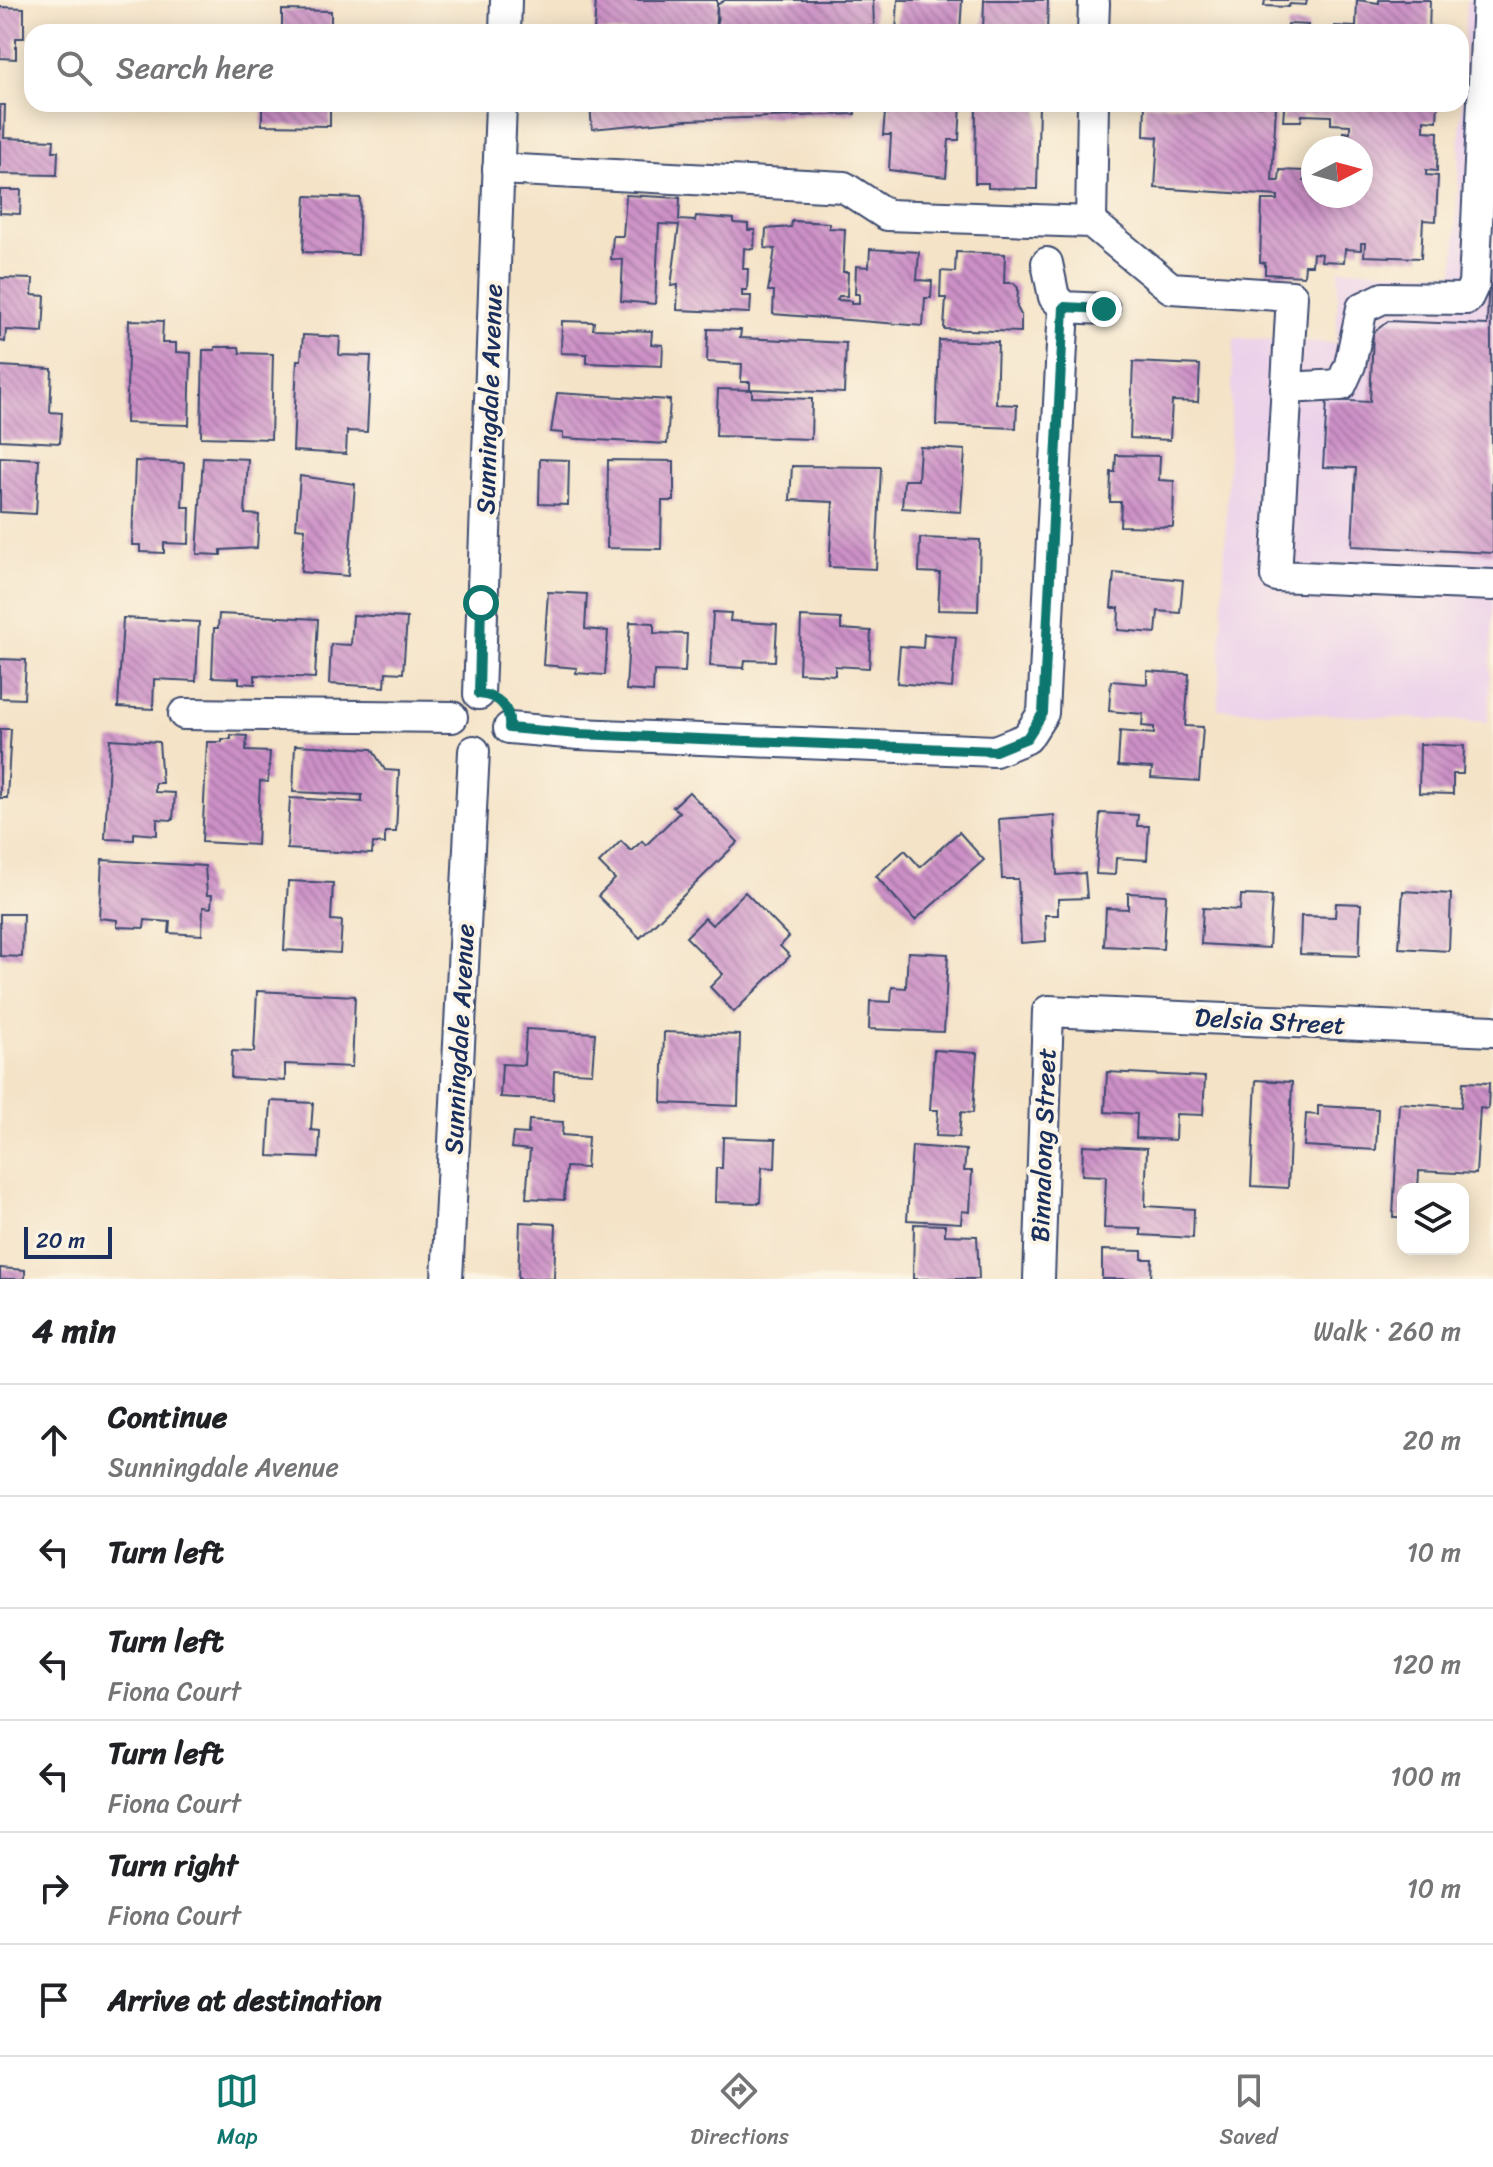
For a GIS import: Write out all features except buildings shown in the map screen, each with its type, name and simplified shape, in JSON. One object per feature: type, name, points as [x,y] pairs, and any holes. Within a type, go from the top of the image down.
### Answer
[{"type":"street","points":[[505,24],[506,0]]},
{"type":"street","points":[[1286,388],[1341,385],[1350,365],[1362,308],[1383,298],[1467,299],[1474,284],[1488,0]]},
{"type":"street","name":"Sunningdale Avenue","points":[[479,694],[501,112]]},
{"type":"street","points":[[1091,222],[1093,112]]},
{"type":"street","points":[[498,169],[844,187],[887,215],[1091,222],[1171,288],[1292,296],[1276,576],[1493,585]]},
{"type":"street","points":[[1047,263],[1054,297],[1064,307],[1104,309]]},
{"type":"street","points":[[509,728],[579,734],[995,751],[1027,738],[1043,713],[1064,307]]},
{"type":"street","points":[[479,694],[501,701],[508,712],[509,728],[499,746],[486,752],[474,751],[457,738],[452,717],[461,701],[479,694]]},
{"type":"street","points":[[184,714],[452,717]]},
{"type":"street","name":"Sunningdale Avenue","points":[[447,1279],[474,751]]},
{"type":"street","name":"Delsia Street","points":[[1048,1011],[1493,1031]]},
{"type":"street","name":"Binnalong Street","points":[[1039,1279],[1048,1011]]},
{"type":"shaded area","points":[[1466,0],[1493,0],[1493,605],[1488,722],[1218,709],[1234,338],[1336,343],[1339,269],[1454,273],[1461,112],[1469,112],[1469,24],[1465,24]]},
{"type":"route","points":[[481,603],[479,694],[491,695],[501,701],[508,712],[509,728],[579,734],[995,751],[1027,738],[1043,713],[1064,307],[1104,309]]}]
